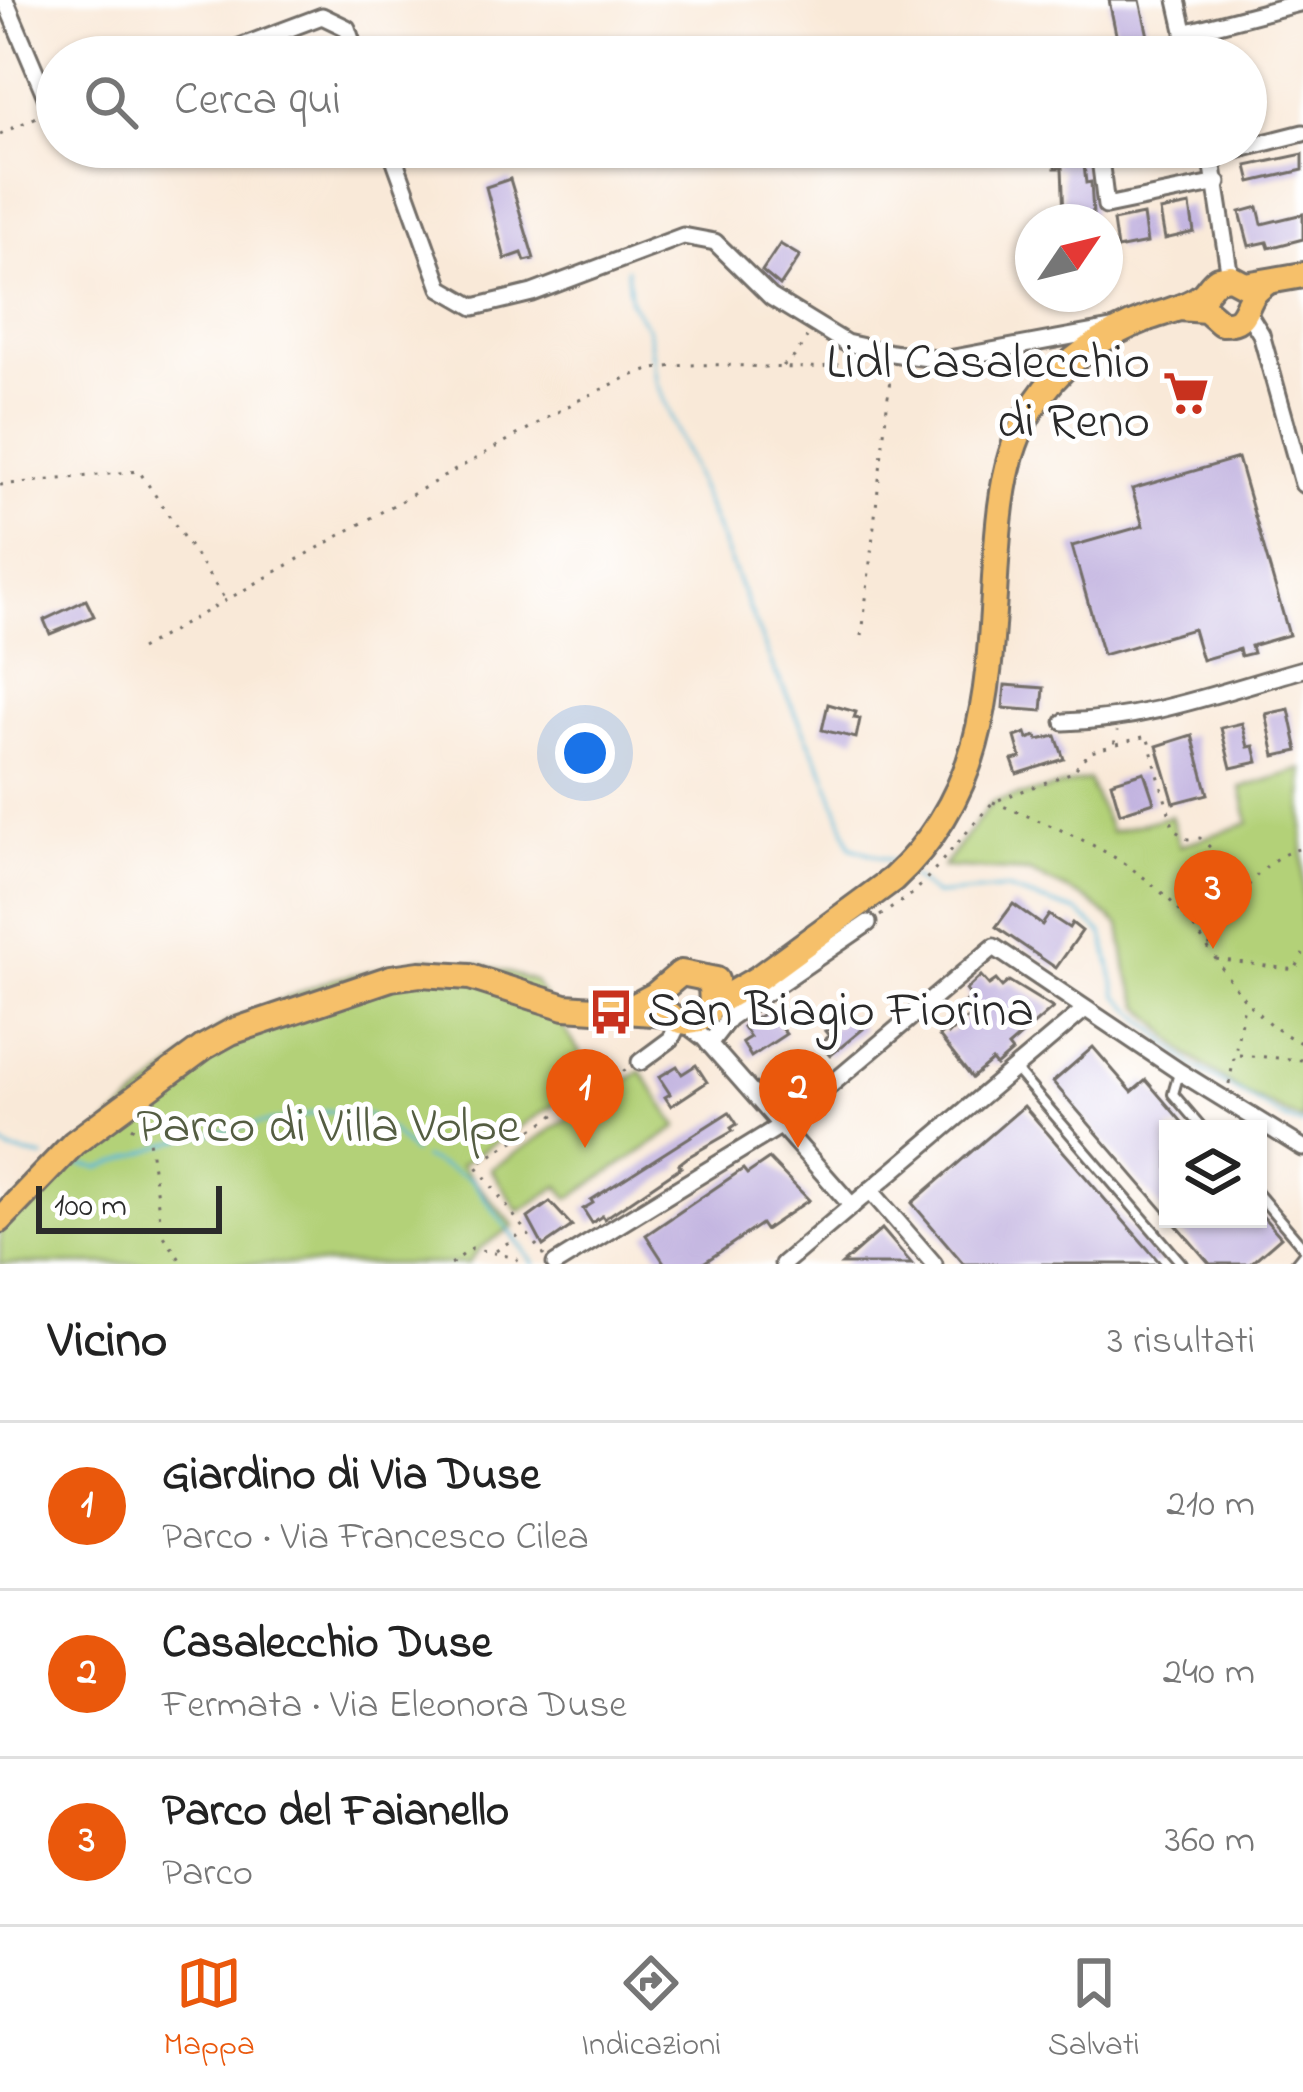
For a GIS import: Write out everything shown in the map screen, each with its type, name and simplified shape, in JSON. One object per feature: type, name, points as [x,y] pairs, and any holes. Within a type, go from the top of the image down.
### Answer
[{"type":"main road","points":[[1205,303],[1213,282],[1248,291],[1303,275]]},
{"type":"main road","points":[[1205,303],[1215,320],[1228,324],[1248,291]]},
{"type":"main road","points":[[0,1220],[74,1143],[230,1032],[391,978],[420,974],[470,977],[565,1006],[630,1008],[685,1022],[702,1019],[781,960],[913,876],[947,815],[976,747],[1001,495],[1015,442],[1035,404],[1060,372],[1125,327],[1205,303]]},
{"type":"main road","points":[[685,1022],[682,973],[705,979],[737,977],[781,960]]},
{"type":"main road","points":[[705,979],[713,996],[711,1008]]},
{"type":"street","points":[[5,0],[36,70]]},
{"type":"street","points":[[1177,0],[1185,36]]},
{"type":"street","points":[[1184,33],[1303,2]]},
{"type":"street","points":[[269,36],[322,16],[347,28],[350,36]]},
{"type":"street","points":[[1267,140],[1303,133]]},
{"type":"street","points":[[398,168],[441,289],[474,307],[532,293],[683,236],[715,242],[771,297],[846,343],[892,353],[943,361],[1125,327]]},
{"type":"street","points":[[1101,168],[1106,206],[1218,183]]},
{"type":"street","points":[[1214,168],[1248,291],[1298,440],[1303,484]]},
{"type":"street","points":[[1064,722],[1117,720],[1303,669]]},
{"type":"street","points":[[640,1061],[671,1039],[685,1022],[729,1018],[868,923]]},
{"type":"street","points":[[555,1264],[778,1125],[994,947],[1303,1148]]},
{"type":"street","points":[[783,1264],[1084,1009]]},
{"type":"street","points":[[685,1022],[851,1206]]},
{"type":"street","points":[[871,1190],[934,1264]]},
{"type":"lane","points":[[1015,1068],[1182,1264]]},
{"type":"lane","points":[[1180,1072],[1173,1094],[1195,1120]]},
{"type":"lane","points":[[1267,1205],[1303,1250],[1294,1264]]},
{"type":"path","points":[[0,134],[36,118]]},
{"type":"path","points":[[778,368],[803,347],[810,332],[806,318]]},
{"type":"path","points":[[140,649],[577,401],[648,370],[822,370],[892,353],[862,635]]},
{"type":"path","points":[[0,485],[139,471],[226,601]]},
{"type":"path","points":[[1114,745],[1117,720]]},
{"type":"path","points":[[868,923],[994,802],[1073,772],[1088,753],[1147,736],[1174,830],[1188,839],[1200,838],[1250,884]]},
{"type":"path","points":[[994,802],[1116,856],[1180,911],[1245,1004],[1280,1033],[1303,1044]]},
{"type":"path","points":[[1208,948],[1250,884],[1275,858],[1303,848]]},
{"type":"path","points":[[1216,959],[1295,970],[1303,954]]},
{"type":"path","points":[[1226,1091],[1234,1076],[1245,1004]]},
{"type":"path","points":[[1237,1054],[1303,1060]]},
{"type":"path","points":[[555,1264],[539,1252],[476,1165],[640,1061]]},
{"type":"path","points":[[130,1127],[149,1142],[161,1233],[182,1264]]},
{"type":"path","points":[[495,1252],[525,1231]]},
{"type":"path","points":[[452,1264],[472,1248],[516,1258],[521,1264]]},
{"type":"green space","points":[[1303,769],[1303,1121],[1242,1092],[1188,1055],[1141,1006],[1127,971],[1120,926],[1088,900],[1029,872],[943,867],[992,802],[1088,780],[1111,832],[1171,816],[1180,846],[1249,823],[1241,788]]},
{"type":"green space","name":"Parco di Villa Volpe","points":[[426,958],[479,964],[534,981],[596,1078],[460,1165],[514,1226],[479,1249],[468,1264],[0,1264],[0,1215],[227,1022],[331,980]]},
{"type":"green space","points":[[641,1071],[678,1127],[569,1199],[559,1186],[519,1212],[491,1169]]},
{"type":"building","points":[[1109,0],[1140,0],[1148,36],[1116,36]]},
{"type":"building","points":[[1303,154],[1303,170],[1251,182],[1248,168],[1267,168],[1267,162]]},
{"type":"building","points":[[1062,168],[1084,168],[1086,183],[1091,182],[1092,204],[1064,204]]},
{"type":"building","points":[[510,179],[534,259],[525,261],[522,253],[505,259],[486,187]]},
{"type":"building","points":[[1190,205],[1194,232],[1165,239],[1160,211]]},
{"type":"building","points":[[1258,207],[1262,224],[1303,214],[1303,239],[1269,248],[1267,242],[1249,246],[1240,212]]},
{"type":"building","points":[[1143,215],[1147,243],[1123,248],[1123,219]]},
{"type":"building","points":[[780,244],[800,256],[780,286],[762,271]]},
{"type":"building","points":[[1238,458],[1289,635],[1251,646],[1253,653],[1241,656],[1239,649],[1202,660],[1193,629],[1103,655],[1072,546],[1143,526],[1132,489]]},
{"type":"building","points":[[86,600],[94,616],[50,634],[44,620]]},
{"type":"building","points":[[1005,685],[1044,688],[1042,711],[1003,708]]},
{"type":"building","points":[[828,704],[856,712],[854,718],[860,719],[856,738],[822,730]]},
{"type":"building","points":[[1289,709],[1298,751],[1275,756],[1266,714]]},
{"type":"building","points":[[1242,723],[1258,762],[1231,768],[1221,728]]},
{"type":"building","points":[[1026,733],[1028,739],[1036,736],[1038,740],[1056,736],[1064,759],[1017,774],[1012,760],[1021,758],[1015,737]]},
{"type":"building","points":[[1192,735],[1208,794],[1174,803],[1157,746]]},
{"type":"building","points":[[1144,772],[1154,802],[1120,813],[1111,782]]},
{"type":"building","points":[[1013,904],[1042,925],[1049,915],[1082,931],[1056,968],[996,927]]},
{"type":"building","points":[[981,976],[989,985],[996,980],[1002,987],[1009,981],[1053,1008],[1008,1047],[1012,1052],[996,1066],[992,1061],[972,1078],[939,1036],[946,1030],[949,1034],[972,1014],[963,1004],[971,997],[966,990]]},
{"type":"building","points":[[767,1011],[786,1034],[751,1057],[742,1042],[750,1037],[743,1027]]},
{"type":"building","points":[[852,1016],[863,1029],[830,1056],[820,1044],[829,1036],[825,1031]]},
{"type":"building","points":[[1093,1047],[1132,1092],[1146,1080],[1180,1120],[1159,1120],[1159,1206],[1053,1082]]},
{"type":"building","points":[[696,1065],[707,1082],[671,1106],[665,1097],[670,1094],[659,1077],[677,1066],[682,1074]]},
{"type":"building","points":[[1024,1106],[1161,1264],[964,1264],[912,1203]]},
{"type":"building","points":[[729,1112],[737,1124],[733,1131],[592,1223],[583,1209],[591,1200]]},
{"type":"building","points":[[769,1159],[809,1200],[765,1230],[761,1224],[702,1264],[665,1264],[646,1235],[743,1169],[747,1174]]},
{"type":"building","points":[[550,1202],[572,1226],[543,1246],[528,1218]]},
{"type":"building","points":[[1267,1221],[1281,1237],[1250,1264],[1210,1264],[1179,1228],[1267,1228]]},
{"type":"building","points":[[882,1229],[912,1264],[842,1264]]},
{"type":"waterway","points":[[627,269],[630,301],[648,328],[656,380],[773,667],[825,774],[851,847],[895,862]]},
{"type":"waterway","points":[[911,876],[935,895],[1005,889],[1078,912],[1103,934],[1117,995],[1193,1066],[1303,1125]]},
{"type":"waterway","points":[[70,1163],[100,1168],[186,1138],[328,1111],[368,1115],[413,1153]]},
{"type":"waterway","points":[[0,1143],[11,1151],[43,1157]]},
{"type":"waterway","points":[[423,1158],[471,1179],[534,1264]]},
{"type":"place","name":"Lidl Casalecchio di Reno","points":[[1186,393]]},
{"type":"place","name":"Parco del Faianello","points":[[1213,949]]},
{"type":"place","name":"San Biagio Fiorina","points":[[611,1012]]},
{"type":"place","name":"Giardino di Via Duse","points":[[585,1148]]},
{"type":"place","name":"Casalecchio Duse","points":[[798,1148]]}]
